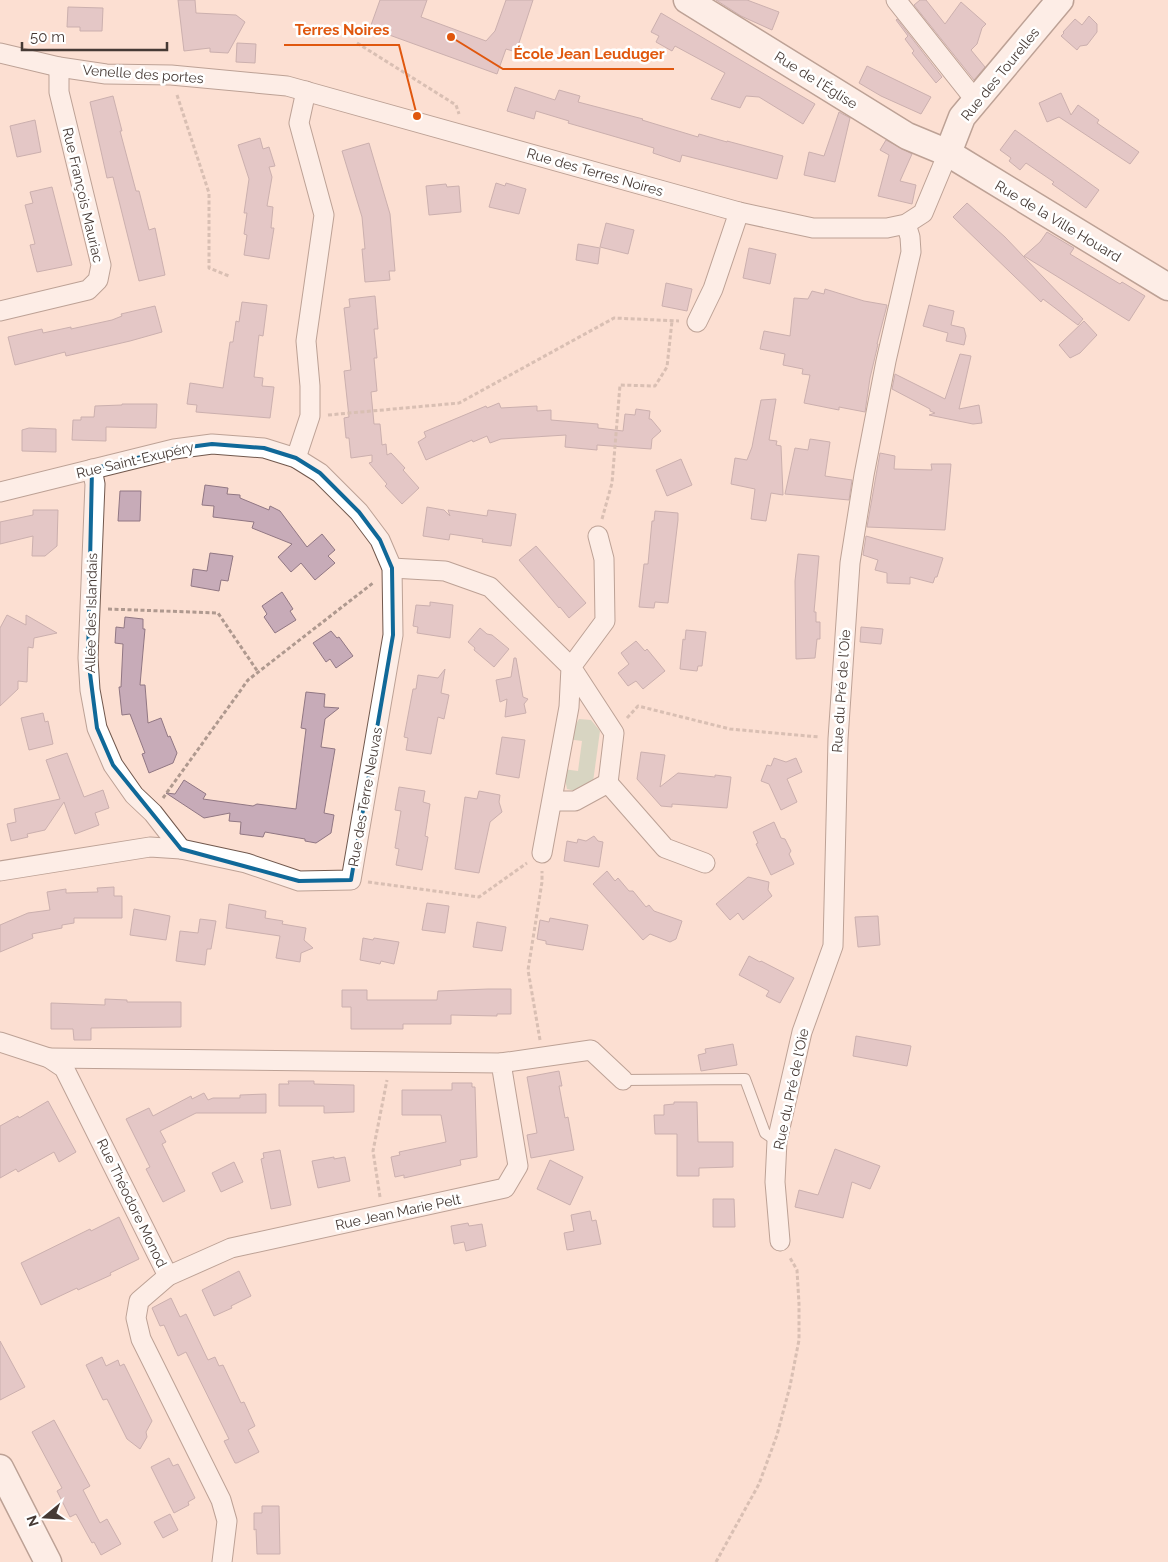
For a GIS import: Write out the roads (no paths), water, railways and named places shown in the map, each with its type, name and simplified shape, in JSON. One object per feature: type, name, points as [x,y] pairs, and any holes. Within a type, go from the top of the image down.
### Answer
[{"type":"street","name":"Rue de l'Église","points":[[687,0],[907,136],[948,153]]},
{"type":"street","points":[[896,0],[976,101]]},
{"type":"street","name":"Rue des Tourelles","points":[[948,153],[962,117],[1060,0]]},
{"type":"street","name":"Venelle des portes","points":[[0,54],[59,67],[106,74],[171,75],[287,86]]},
{"type":"street","name":"Rue François Mauriac","points":[[0,310],[88,290],[98,280],[101,265],[59,92],[59,67]]},
{"type":"street","name":"Rue des Terres Noires","points":[[287,86],[738,212],[813,228],[887,228],[906,224]]},
{"type":"street","points":[[296,458],[310,416],[310,386],[306,341],[324,215],[299,123],[306,91]]},
{"type":"street","points":[[906,224],[923,214],[948,153]]},
{"type":"street","name":"Rue de la Ville Houard","points":[[948,153],[1168,287]]},
{"type":"street","points":[[697,322],[713,289],[738,212]]},
{"type":"street","name":"Rue du Pré de l'Oie","points":[[780,1241],[775,1182],[777,1141],[802,1032],[833,946],[838,739],[850,563],[875,418],[911,252],[910,237],[906,224]]},
{"type":"street","name":"Rue Saint-Exupéry","points":[[0,492],[174,449],[212,444],[264,448],[296,458],[320,473],[359,512],[380,540],[392,568]]},
{"type":"street","name":"Allée des Islandais","points":[[92,469],[95,484],[89,608],[89,674],[97,728],[113,765],[134,795],[153,813],[181,849]]},
{"type":"street","points":[[542,853],[569,707],[571,667],[605,621],[604,559],[598,536]]},
{"type":"street","points":[[392,568],[444,571],[490,587],[571,667],[614,733],[608,783],[665,848],[705,863]]},
{"type":"street","name":"Rue des Terre Neuvas","points":[[0,871],[150,847],[181,849],[246,863],[300,880],[351,880],[393,635],[392,568]]},
{"type":"street","points":[[553,801],[574,801],[608,783]]},
{"type":"street","name":"Rue Théodore Monod","points":[[0,1042],[49,1058],[64,1068],[168,1276],[139,1301],[136,1318],[141,1339],[221,1500],[227,1520],[222,1562]]},
{"type":"street","points":[[49,1058],[500,1062],[591,1050],[623,1080]]},
{"type":"street","name":"Rue Jean Marie Pelt","points":[[168,1276],[231,1248],[505,1188],[518,1166],[500,1062]]},
{"type":"street","points":[[0,1468],[48,1562]]},
{"type":"lane","points":[[623,1080],[745,1080],[765,1133],[777,1141]]},
{"type":"place","name":"École Jean Leuduger","points":[[451,37]]},
{"type":"place","name":"Terres Noires","points":[[417,116]]}]
